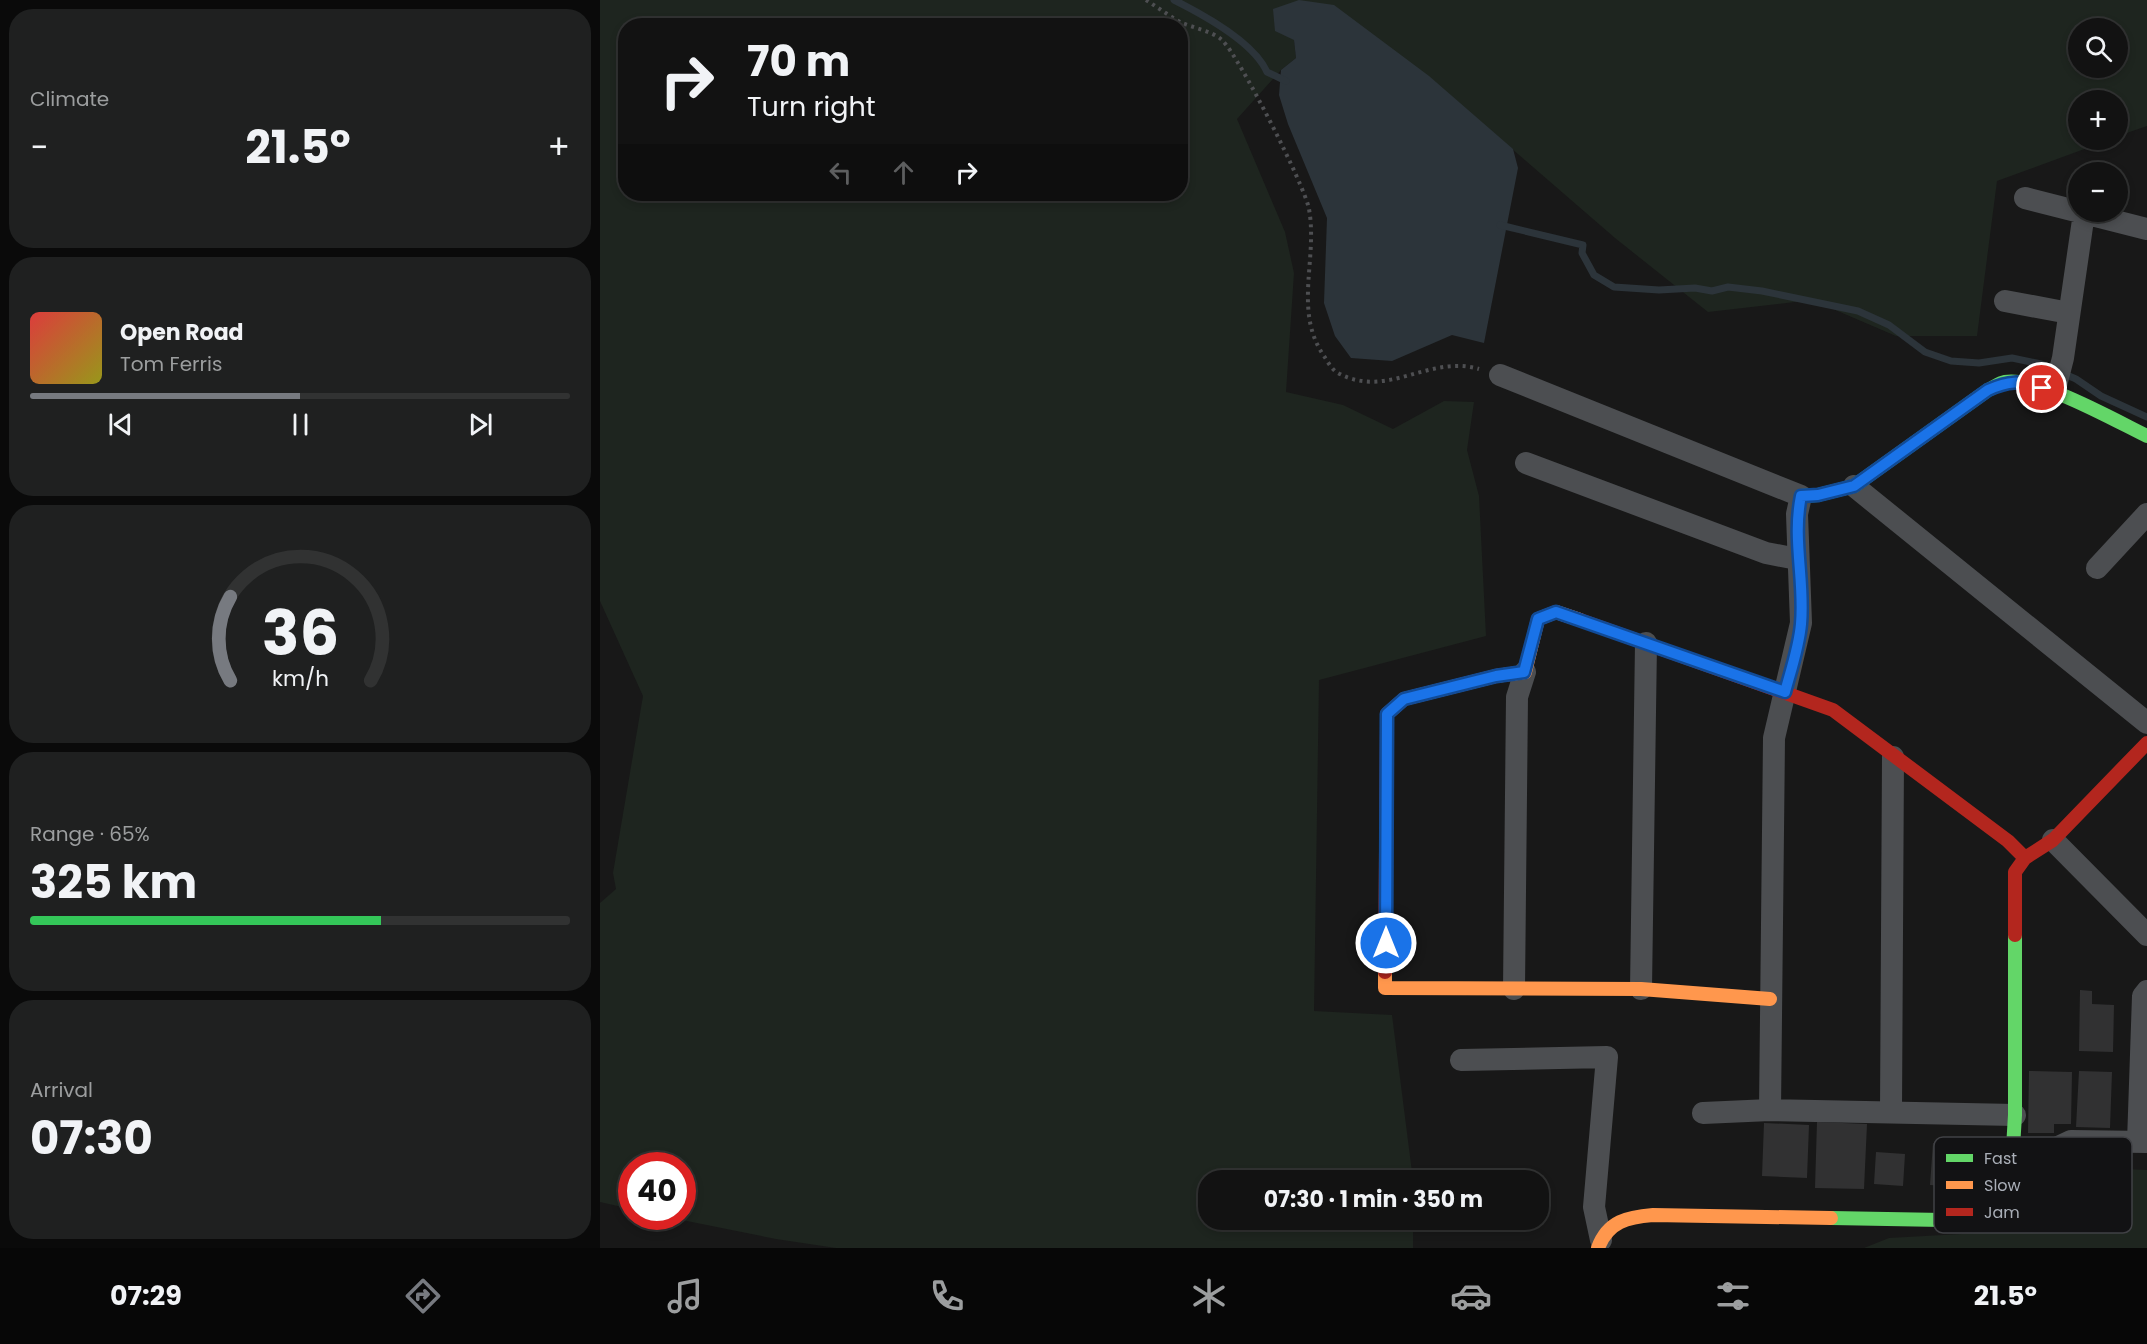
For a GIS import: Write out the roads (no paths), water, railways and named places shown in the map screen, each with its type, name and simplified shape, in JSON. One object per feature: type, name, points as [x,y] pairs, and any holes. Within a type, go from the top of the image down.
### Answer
[{"type":"street","points":[[2025,198],[2068,209]]},
{"type":"street","points":[[2054,393],[2083,222]]},
{"type":"street","points":[[2119,222],[2147,229]]},
{"type":"street","points":[[2004,301],[2069,312]]},
{"type":"street","points":[[1500,375],[1801,496],[1818,495],[1854,486],[1988,390],[2006,382],[2029,384],[2054,393],[2147,436]]},
{"type":"street","points":[[1526,463],[1766,553],[1797,559]]},
{"type":"street","points":[[1854,486],[2147,723]]},
{"type":"street","points":[[1770,1110],[1774,738],[1801,623],[1797,514],[1801,496]]},
{"type":"street","points":[[2097,568],[2147,514]]},
{"type":"street","points":[[1514,989],[1517,698],[1538,619],[1556,612],[1833,710],[2008,841],[2025,858]]},
{"type":"street","points":[[1641,989],[1646,644]]},
{"type":"street","points":[[1524,672],[1496,676],[1404,699],[1387,714],[1385,988],[1641,989],[1770,999]]},
{"type":"street","points":[[2014,1137],[2015,872],[2025,858],[2053,840],[2147,743]]},
{"type":"street","points":[[1891,1111],[1893,756]]},
{"type":"street","points":[[2053,840],[2147,935]]},
{"type":"street","points":[[2142,1142],[2143,996],[2147,991]]},
{"type":"street","points":[[1461,1060],[1607,1057],[1594,1207],[1599,1244]]},
{"type":"street","points":[[1703,1113],[1770,1110],[2015,1114]]},
{"type":"street","points":[[1599,1244],[1625,1217],[1653,1215],[1934,1220]]},
{"type":"waterway","points":[[1174,0],[1227,30],[1251,50],[1267,72],[1286,81]]},
{"type":"waterway","points":[[1500,225],[1583,245],[1582,253],[1594,275],[1614,287],[1659,290],[1695,288],[1712,291],[1728,287],[1762,291],[1858,311],[1889,325],[1925,352],[1951,361],[1979,363],[2012,358],[2041,364],[2076,379],[2101,396],[2147,417]]}]
